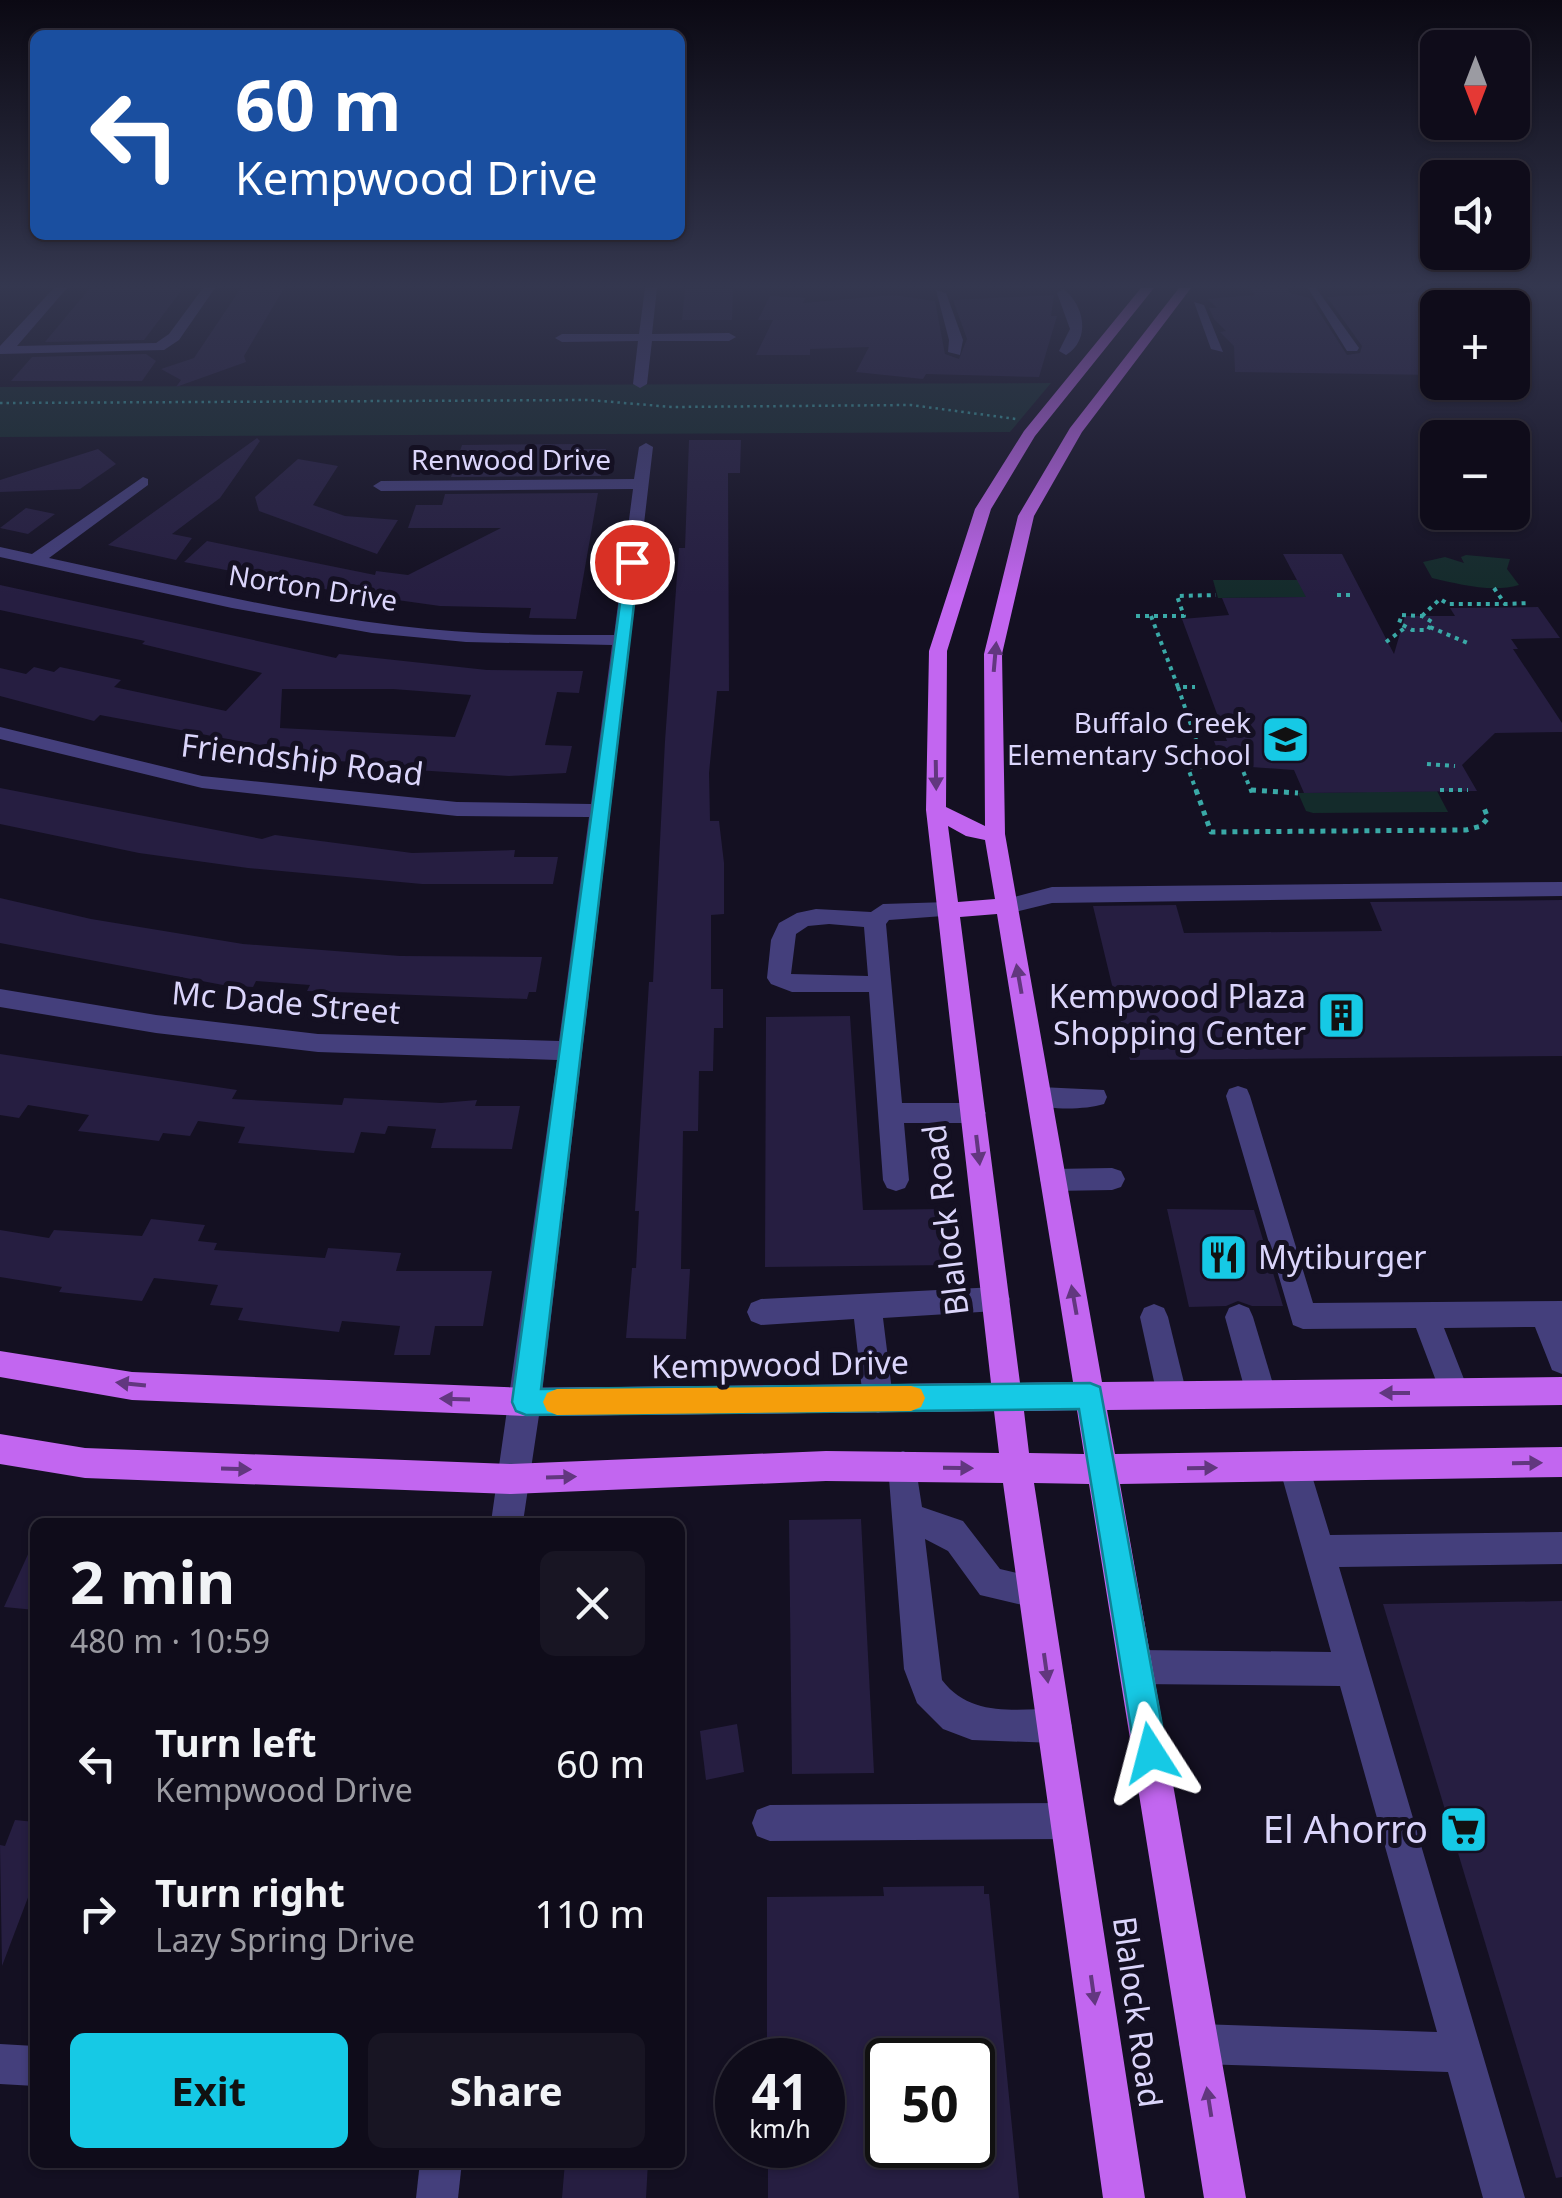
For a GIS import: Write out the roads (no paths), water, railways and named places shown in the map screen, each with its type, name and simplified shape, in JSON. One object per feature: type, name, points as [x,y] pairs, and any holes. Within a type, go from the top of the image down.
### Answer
[{"type":"main road","name":"Blalock Road","points":[[1064,391],[1028,434],[983,509],[938,650],[936,810],[1016,1468],[1124,2198]]},
{"type":"main road","name":"Blalock Road","points":[[1110,391],[1075,431],[1026,516],[993,654],[995,834],[1225,2198]]},
{"type":"main road","points":[[936,810],[973,831],[995,834]]},
{"type":"main road","points":[[948,910],[1007,906]]},
{"type":"main road","name":"Kempwood Drive","points":[[0,1364],[132,1386],[526,1402],[1562,1391]]},
{"type":"main road","points":[[0,1449],[86,1463],[511,1479],[903,1466],[1104,1469],[1562,1462]]},
{"type":"street","points":[[507,1518],[526,1402],[646,447]]},
{"type":"street","points":[[36,559],[143,482]]},
{"type":"street","name":"Renwood Drive","points":[[381,486],[640,484]]},
{"type":"street","name":"Norton Drive","points":[[0,552],[242,607],[376,628],[494,640],[623,640]]},
{"type":"street","name":"Friendship Road","points":[[0,733],[202,782],[262,790],[457,809],[602,811]]},
{"type":"street","points":[[1007,906],[1052,894],[1562,889]]},
{"type":"street","points":[[880,984],[792,984],[778,978],[785,934],[793,924],[820,917],[876,920],[884,912],[948,910]]},
{"type":"street","points":[[876,920],[896,1180]]},
{"type":"street","name":"Mc Dade Street","points":[[0,998],[156,1024],[318,1043],[569,1051]]},
{"type":"street","points":[[1238,1096],[1304,1316],[1554,1314],[1562,1361]]},
{"type":"street","points":[[1040,1097],[1095,1097]]},
{"type":"street","points":[[891,1113],[973,1113]]},
{"type":"street","points":[[1053,1180],[1112,1179]]},
{"type":"street","points":[[761,1312],[996,1300]]},
{"type":"street","points":[[868,1306],[878,1398]]},
{"type":"street","points":[[1426,1315],[1454,1392]]},
{"type":"street","points":[[1154,1317],[1172,1395]]},
{"type":"street","points":[[1239,1317],[1261,1394]]},
{"type":"street","points":[[903,1466],[920,1670],[928,1697],[950,1718],[981,1725],[1054,1726]]},
{"type":"street","points":[[1294,1466],[1504,2198]]},
{"type":"street","points":[[908,1522],[936,1523],[953,1530],[992,1584],[1035,1592]]},
{"type":"street","points":[[1318,1551],[1562,1548]]},
{"type":"street","points":[[1137,1667],[1352,1669]]},
{"type":"street","points":[[770,1824],[1068,1821]]},
{"type":"street","points":[[1200,2044],[1462,2052]]},
{"type":"street","points":[[0,2064],[30,2066]]},
{"type":"street","points":[[438,2198],[441,2168]]},
{"type":"place","name":"Buffalo Creek Elementary School","points":[[1286,739]]},
{"type":"place","name":"Kempwood Plaza Shopping Center","points":[[1341,1015]]},
{"type":"place","name":"Mytiburger","points":[[1223,1258]]},
{"type":"place","name":"El Ahorro","points":[[1463,1830]]}]
